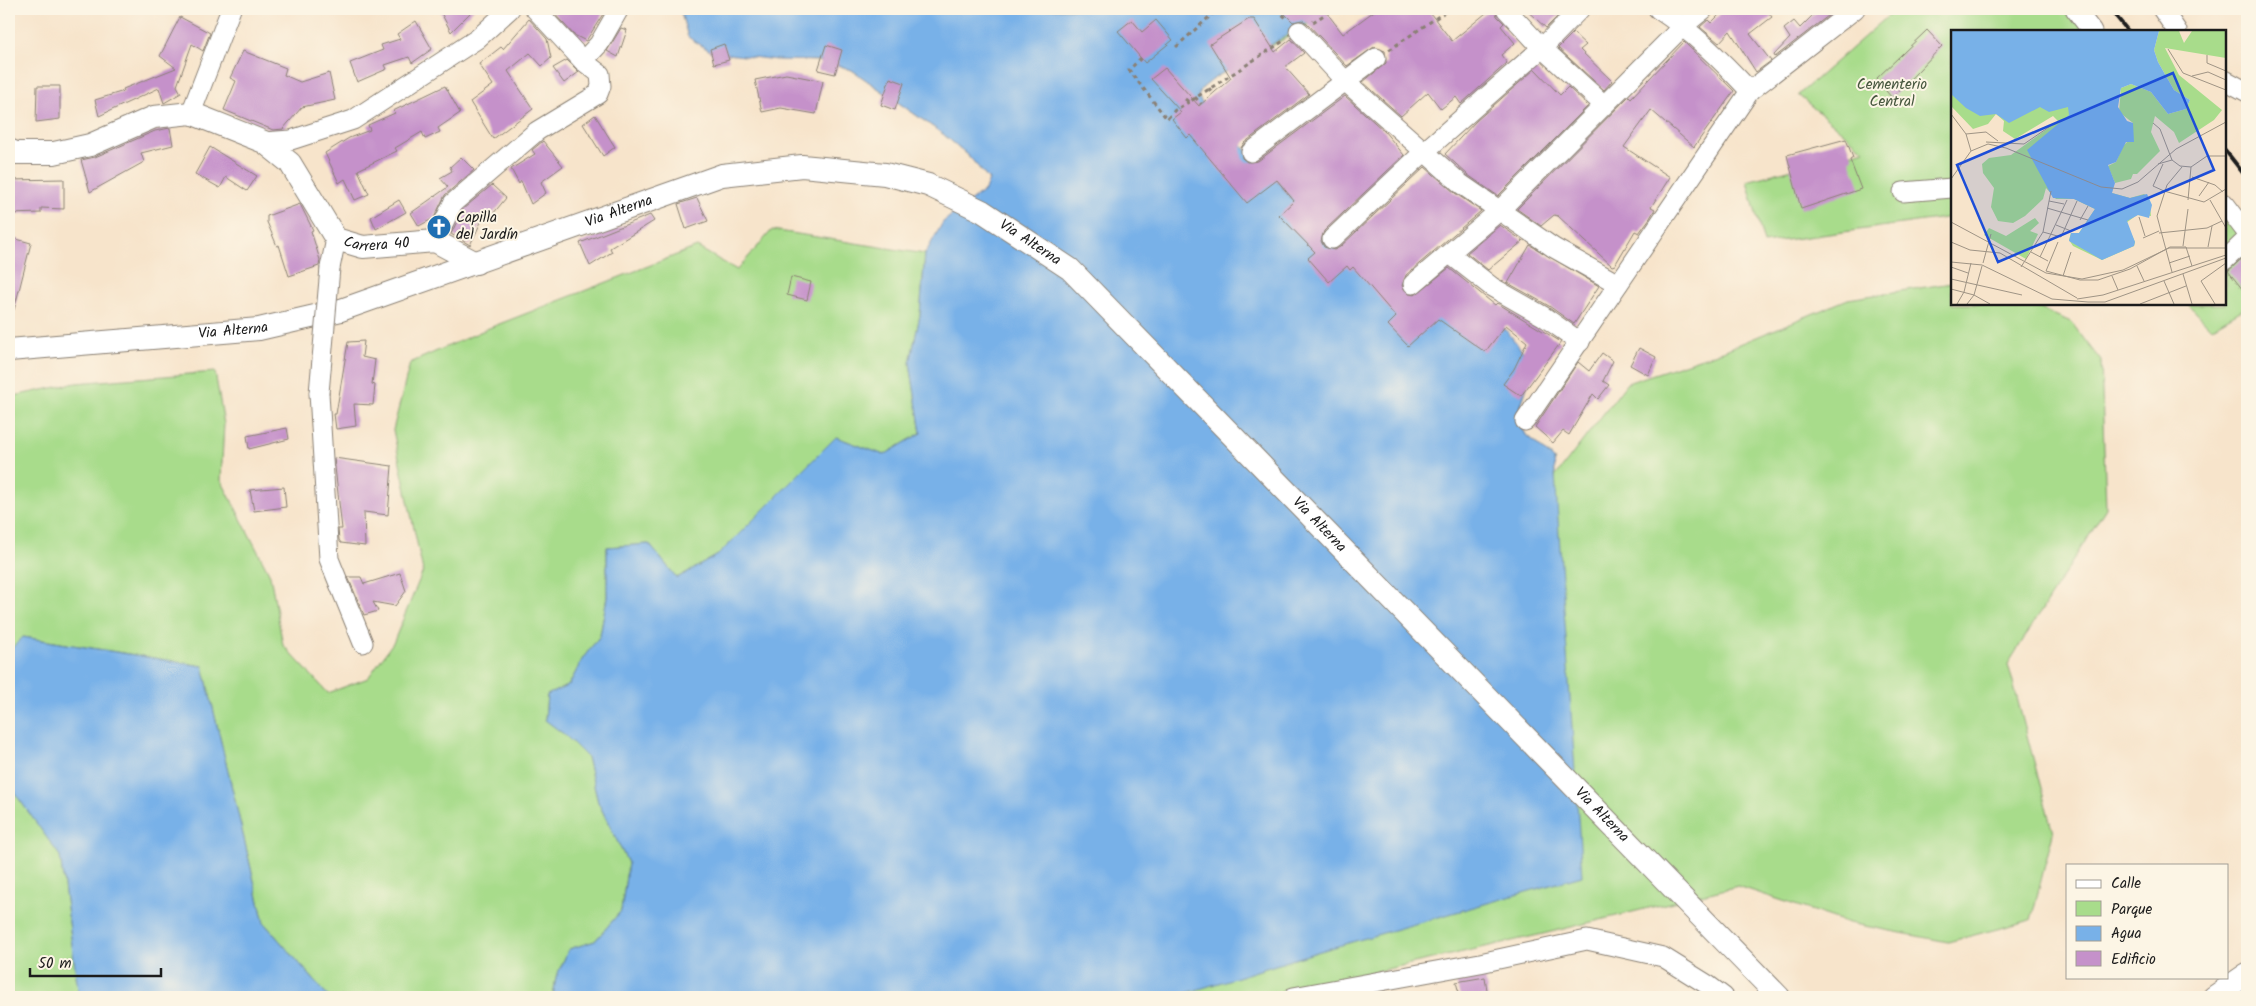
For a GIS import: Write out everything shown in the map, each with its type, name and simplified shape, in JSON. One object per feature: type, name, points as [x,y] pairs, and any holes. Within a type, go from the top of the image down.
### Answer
[{"type":"main road","name":"Carrera 40","points":[[191,113],[264,142],[290,163],[336,238],[363,247],[435,241]]},
{"type":"main road","points":[[9,150],[16,153],[54,153],[90,145],[154,117],[191,113]]},
{"type":"main road","name":"Via Alterna","points":[[9,350],[259,328],[341,310],[722,175],[802,166],[885,174],[928,185],[982,211],[1070,269],[1779,997]]},
{"type":"main road","points":[[435,241],[476,263]]},
{"type":"main road","points":[[2214,997],[2246,977]]},
{"type":"street","points":[[264,142],[291,140],[353,120],[477,39],[510,9]]},
{"type":"street","points":[[435,241],[453,203],[537,131],[598,94],[601,86],[600,74],[582,61],[535,9]]},
{"type":"street","points":[[582,61],[599,44],[619,9]]},
{"type":"street","points":[[1506,9],[1542,48],[1604,105]]},
{"type":"street","points":[[1332,238],[1425,151],[1542,48],[1580,9]]},
{"type":"street","points":[[1658,9],[1683,26],[1714,52],[1750,91]]},
{"type":"street","points":[[1414,284],[1500,211],[1683,26],[1704,9]]},
{"type":"street","points":[[1525,421],[1750,91],[1855,9]]},
{"type":"street","points":[[2075,9],[2091,30]]},
{"type":"street","points":[[2162,9],[2176,30]]},
{"type":"street","points":[[191,113],[225,11]]},
{"type":"street","points":[[1299,32],[1346,82],[1462,184],[1554,248],[1618,284]]},
{"type":"street","points":[[1251,152],[1376,58]]},
{"type":"street","points":[[2226,81],[2247,92]]},
{"type":"street","points":[[1903,192],[1951,188]]},
{"type":"street","points":[[2226,205],[2247,233]]},
{"type":"street","points":[[336,238],[330,268],[319,393],[329,559],[363,643]]},
{"type":"street","points":[[2226,259],[2247,239]]},
{"type":"street","points":[[1450,254],[1492,287],[1543,316],[1580,342]]},
{"type":"street","points":[[1293,997],[1480,964],[1587,940],[1663,957],[1724,997]]},
{"type":"path","points":[[1176,47],[1218,9]]},
{"type":"path","points":[[1376,58],[1449,9]]},
{"type":"path","points":[[1141,58],[1129,70],[1167,119],[1175,110],[1299,32]]},
{"type":"path","points":[[1209,88],[1213,94]]},
{"type":"path","points":[[1196,97],[1201,104]]},
{"type":"path","points":[[1185,98],[1188,102]]},
{"type":"path","points":[[1175,110],[1178,115]]},
{"type":"green space","points":[[680,9],[1334,9],[1299,31],[1216,77],[1201,89],[1198,97],[1210,114],[1272,175],[1313,224],[1353,267],[1418,291],[1507,331],[1530,378],[1517,417],[1526,435],[1554,459],[1555,477],[1627,383],[1723,351],[1848,299],[1951,283],[1951,305],[2031,305],[2071,322],[2101,361],[2106,508],[2008,664],[2053,833],[2031,920],[1948,942],[1849,923],[1738,886],[1543,934],[1263,997],[1049,997],[989,180],[968,155],[943,134],[852,70],[826,61],[788,60],[688,37]]},
{"type":"green space","name":"Cementerio Central","points":[[1896,9],[2069,9],[2085,30],[1951,30],[1951,217],[1764,243],[1747,181],[1864,150],[1798,95]]},
{"type":"green space","points":[[2226,216],[2247,245],[2247,307],[2211,328],[2189,305],[2226,305]]},
{"type":"green space","points":[[772,230],[925,254],[920,315],[910,363],[921,433],[884,455],[836,437],[718,555],[677,578],[649,544],[607,547],[607,597],[600,636],[583,658],[569,685],[547,695],[545,719],[565,735],[587,757],[598,802],[628,863],[621,911],[595,941],[569,949],[556,977],[553,997],[329,997],[264,923],[203,666],[23,637],[9,651],[9,397],[76,383],[215,372],[224,424],[221,480],[270,575],[283,645],[328,693],[368,678],[394,641],[423,571],[393,430],[410,363],[489,328],[697,247],[737,270]]},
{"type":"green space","points":[[9,785],[60,855],[79,997],[9,997]]},
{"type":"water","points":[[680,9],[1332,9],[1216,77],[1201,89],[1198,97],[1210,114],[1272,175],[1313,224],[1353,267],[1418,291],[1507,331],[1527,357],[1530,378],[1517,417],[1526,435],[1554,459],[1582,876],[1317,952],[1174,997],[553,997],[556,977],[569,949],[595,941],[621,911],[628,863],[598,802],[587,757],[565,735],[545,720],[547,695],[569,685],[583,658],[600,636],[607,597],[607,547],[649,544],[677,578],[718,555],[836,437],[884,455],[921,433],[910,363],[920,315],[925,254],[943,222],[985,190],[989,180],[968,155],[943,134],[852,70],[826,61],[776,60],[712,52],[688,37]]},
{"type":"water","points":[[23,637],[203,666],[264,923],[329,997],[79,997],[60,856],[9,785],[9,651]]},
{"type":"building","points":[[439,9],[474,9],[451,32]]},
{"type":"building","points":[[550,9],[590,9],[603,14],[586,41],[574,35]]},
{"type":"building","points":[[1280,9],[1324,9],[1343,34],[1377,9],[1427,9],[1452,41],[1491,9],[1495,9],[1497,16],[1504,23],[1501,26],[1515,43],[1501,55],[1507,63],[1461,104],[1456,97],[1441,109],[1428,92],[1401,116],[1363,82],[1386,63],[1385,51],[1374,47],[1347,66],[1307,23],[1302,20],[1293,22]]},
{"type":"building","points":[[1525,9],[1565,9],[1546,28]]},
{"type":"building","points":[[1725,9],[1766,9],[1772,17],[1750,34],[1771,61],[1756,72],[1730,31],[1719,43],[1700,27],[1708,20],[1711,23]]},
{"type":"building","points":[[1819,9],[1830,9],[1833,12],[1775,57],[1774,55],[1790,38],[1784,29],[1794,21],[1800,28]]},
{"type":"building","points":[[180,17],[210,33],[203,51],[192,44],[177,86],[181,93],[164,103],[159,88],[99,116],[95,100],[124,91],[123,89],[176,68],[160,56]]},
{"type":"building","points":[[529,19],[547,39],[551,58],[542,66],[530,53],[508,71],[533,109],[493,139],[470,102],[493,85],[479,64],[501,47],[503,49]]},
{"type":"building","points":[[1249,19],[1254,19],[1275,52],[1291,39],[1304,53],[1285,67],[1309,94],[1244,143],[1241,148],[1242,158],[1247,162],[1258,161],[1345,96],[1384,131],[1404,155],[1324,231],[1321,241],[1324,247],[1334,250],[1340,247],[1425,167],[1455,193],[1481,211],[1406,275],[1402,286],[1409,294],[1415,295],[1449,268],[1495,305],[1497,303],[1561,342],[1521,396],[1503,384],[1514,369],[1527,342],[1506,325],[1485,352],[1438,319],[1408,346],[1388,325],[1396,317],[1353,267],[1350,270],[1347,266],[1329,282],[1308,258],[1315,252],[1279,215],[1294,201],[1277,180],[1247,203],[1190,135],[1187,138],[1172,119],[1181,112],[1151,79],[1165,68],[1199,106],[1231,78],[1210,44]]},
{"type":"building","points":[[1132,20],[1142,32],[1156,20],[1173,40],[1145,63],[1118,31]]},
{"type":"building","points":[[416,21],[432,49],[412,63],[409,57],[385,65],[387,69],[357,82],[350,63],[383,50],[381,45],[400,39],[397,34]]},
{"type":"building","points":[[621,28],[627,30],[618,57],[607,51]]},
{"type":"building","points":[[1927,30],[1942,46],[1892,98],[1876,79]]},
{"type":"building","points":[[1573,33],[1586,45],[1580,50],[1612,81],[1604,90],[1558,48]]},
{"type":"building","points":[[1684,42],[1734,91],[1694,147],[1651,110],[1624,147],[1670,177],[1651,207],[1655,209],[1650,218],[1639,233],[1635,231],[1615,265],[1612,266],[1558,216],[1554,215],[1541,226],[1517,209],[1629,96],[1631,98]]},
{"type":"building","points":[[724,44],[729,60],[714,64],[710,49]]},
{"type":"building","points":[[826,45],[842,50],[835,74],[818,70]]},
{"type":"building","points":[[243,51],[286,68],[284,75],[300,82],[329,73],[335,100],[302,107],[283,129],[273,130],[224,110],[236,81],[230,78]]},
{"type":"building","points":[[567,60],[579,72],[564,83],[553,68]]},
{"type":"building","points":[[1535,69],[1560,95],[1568,87],[1588,106],[1498,196],[1468,175],[1445,154],[1476,121]]},
{"type":"building","points":[[786,74],[823,81],[816,114],[781,108],[762,112],[755,80]]},
{"type":"building","points":[[890,78],[904,83],[895,110],[881,105]]},
{"type":"building","points":[[37,86],[60,86],[60,119],[36,122]]},
{"type":"building","points":[[445,86],[460,113],[438,128],[440,132],[425,139],[422,132],[395,148],[397,151],[358,170],[369,194],[355,200],[345,179],[339,183],[325,153],[349,138],[370,130],[368,125],[395,113],[393,111]]},
{"type":"building","points":[[595,115],[615,147],[603,156],[583,124]]},
{"type":"building","points":[[170,128],[173,145],[141,153],[144,162],[90,192],[81,160],[95,157],[155,131]]},
{"type":"building","points":[[1846,139],[1853,158],[1850,160],[1861,189],[1801,209],[1787,155]]},
{"type":"building","points":[[543,141],[563,166],[541,182],[546,193],[531,204],[521,181],[519,184],[511,169],[535,154],[532,150]]},
{"type":"building","points":[[210,147],[257,176],[247,191],[226,177],[220,188],[195,174]]},
{"type":"building","points":[[461,157],[474,170],[445,195],[434,218],[419,226],[411,213],[448,187],[440,178],[452,171],[450,167]]},
{"type":"building","points":[[64,179],[64,209],[41,208],[41,213],[9,214],[9,180]]},
{"type":"building","points":[[492,185],[506,198],[488,220],[484,216],[470,245],[451,234],[463,209]]},
{"type":"building","points":[[697,198],[708,221],[686,229],[678,204]]},
{"type":"building","points":[[399,200],[406,212],[376,229],[371,217]]},
{"type":"building","points":[[300,204],[313,230],[311,231],[320,260],[319,266],[289,276],[279,245],[277,246],[267,222],[267,216]]},
{"type":"building","points":[[650,215],[654,221],[610,248],[612,252],[590,266],[580,243]]},
{"type":"building","points":[[1500,225],[1523,241],[1488,270],[1467,253]]},
{"type":"building","points":[[9,237],[31,243],[14,310],[9,309]]},
{"type":"building","points":[[1530,245],[1599,286],[1574,324],[1549,306],[1508,283]]},
{"type":"building","points":[[2247,254],[2247,295],[2228,271]]},
{"type":"building","points":[[791,277],[811,282],[807,300],[787,295]]},
{"type":"building","points":[[364,341],[362,357],[375,360],[372,384],[375,385],[373,405],[354,404],[356,426],[336,429],[334,414],[336,414],[348,342]]},
{"type":"building","points":[[1639,348],[1656,357],[1648,375],[1630,365]]},
{"type":"building","points":[[1602,353],[1613,361],[1603,381],[1609,385],[1598,399],[1593,394],[1569,435],[1563,431],[1553,443],[1535,427],[1578,362],[1589,371]]},
{"type":"building","points":[[287,428],[289,439],[249,449],[247,436]]},
{"type":"building","points":[[334,458],[392,466],[388,515],[364,512],[365,546],[341,543],[339,540],[338,529],[342,529]]},
{"type":"building","points":[[284,487],[286,507],[254,511],[250,490]]},
{"type":"building","points":[[400,573],[406,591],[395,606],[373,602],[378,611],[364,615],[348,577],[361,577],[364,584]]},
{"type":"building","points":[[1485,977],[1488,997],[1460,997],[1456,982]]},
{"type":"railway","points":[[2110,9],[2127,30]]},
{"type":"railway","points":[[2226,151],[2247,178]]},
{"type":"place","name":"Capilla del Jardín","points":[[439,227]]}]
